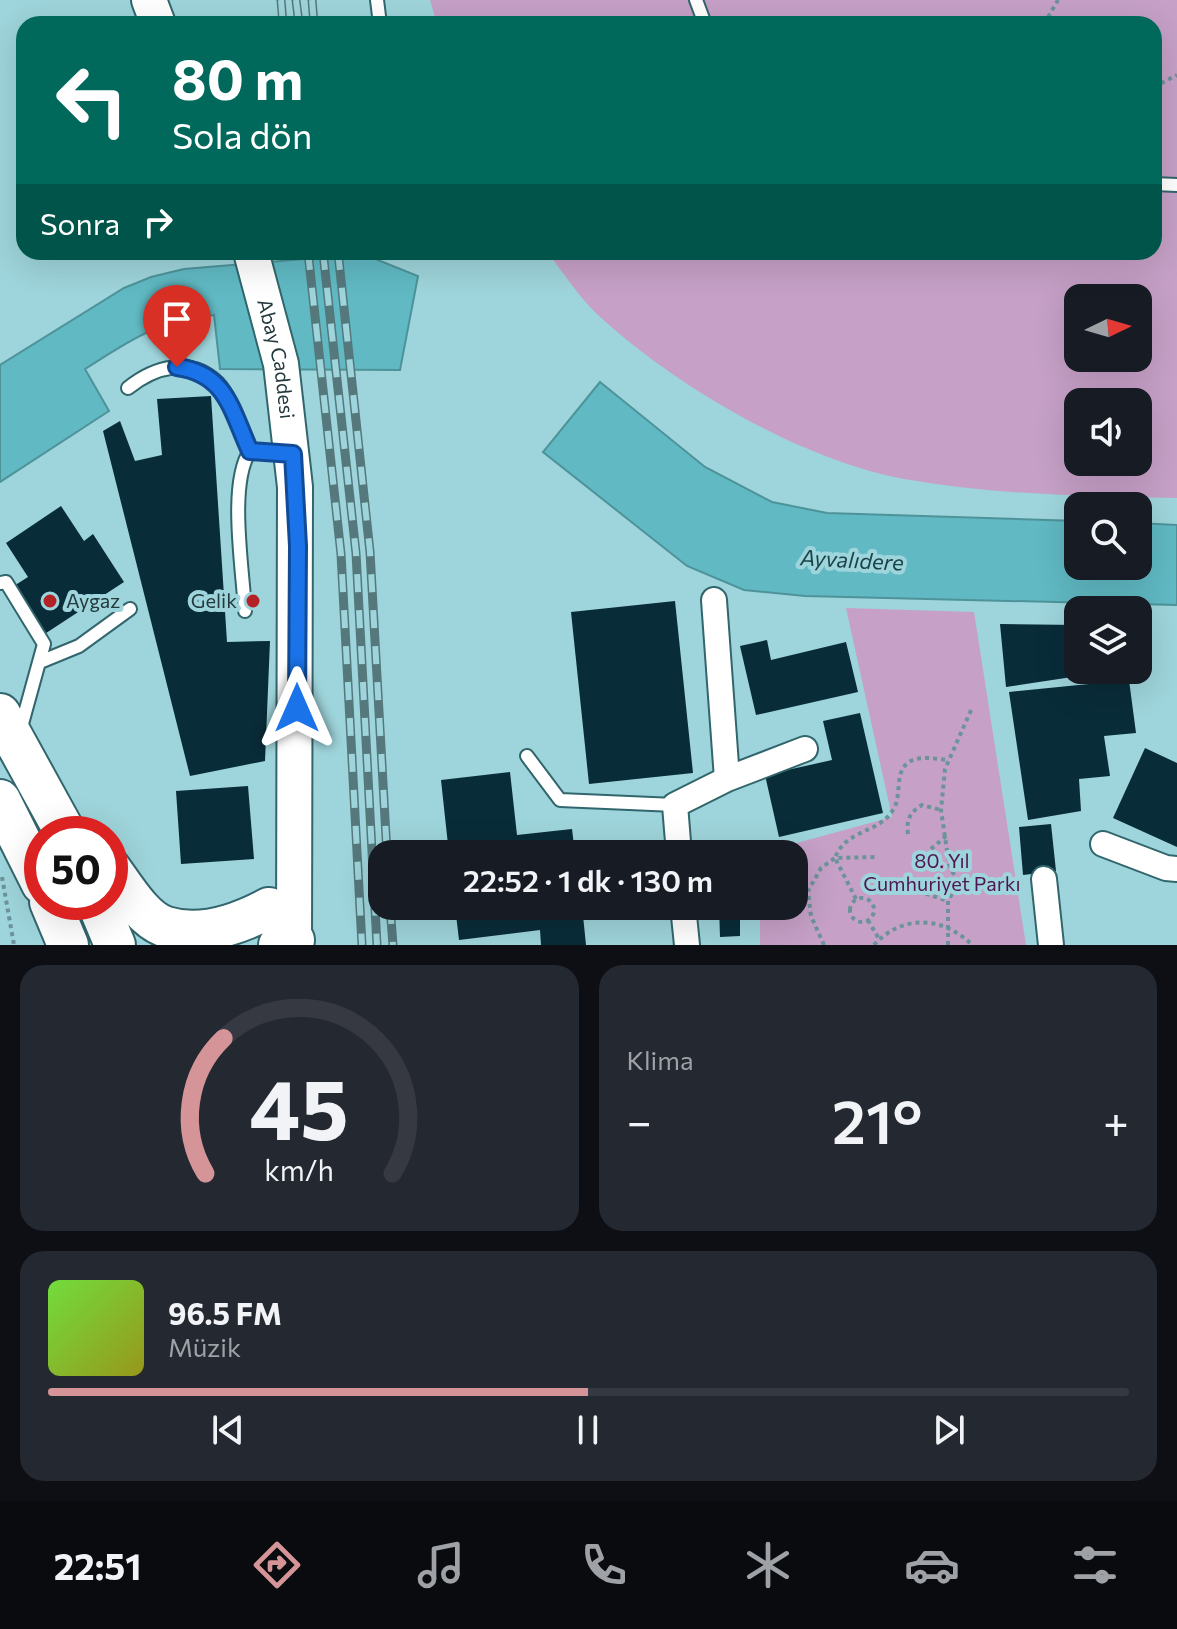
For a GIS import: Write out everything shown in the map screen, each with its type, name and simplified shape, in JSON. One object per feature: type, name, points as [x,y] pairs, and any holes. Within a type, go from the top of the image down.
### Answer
[{"type":"highway","points":[[8,728],[56,816]]},
{"type":"highway","points":[[8,728],[77,816]]},
{"type":"highway","points":[[0,800],[24,848]]},
{"type":"highway","points":[[128,893],[164,927],[283,931]]},
{"type":"highway","points":[[58,920],[68,945]]},
{"type":"highway","points":[[105,920],[115,945]]},
{"type":"main road","name":"Abay Caddesi","points":[[253,260],[281,364],[293,454],[298,546],[297,708],[283,931]]},
{"type":"street","points":[[714,600],[727,779]]},
{"type":"street","points":[[678,840],[675,805],[727,779],[805,749]]},
{"type":"street","points":[[1103,844],[1166,868],[1177,869]]},
{"type":"street","points":[[1044,879],[1051,945]]},
{"type":"street","points":[[684,920],[687,945]]},
{"type":"lane","points":[[128,388],[148,372],[163,368],[177,367],[203,373],[219,384],[250,451]]},
{"type":"lane","points":[[250,451],[293,454]]},
{"type":"lane","points":[[245,611],[239,490],[243,462],[250,451]]},
{"type":"lane","points":[[0,583],[6,582],[44,644],[40,662],[8,728]]},
{"type":"lane","points":[[40,662],[79,646],[130,609]]},
{"type":"lane","points":[[527,756],[560,800],[675,805]]},
{"type":"path","points":[[948,945],[948,901],[954,890],[955,877],[949,864],[941,810],[947,760],[972,708]]},
{"type":"path","points":[[824,945],[811,916],[808,891],[821,868],[835,858],[845,839],[885,822],[896,805],[899,777],[906,763],[915,759],[947,760]]},
{"type":"path","points":[[908,834],[908,817],[914,810],[922,805],[941,810]]},
{"type":"path","points":[[931,849],[946,836]]},
{"type":"path","points":[[835,858],[876,857]]},
{"type":"path","points":[[835,858],[856,899]]},
{"type":"path","points":[[0,871],[14,945]]},
{"type":"path","points":[[918,891],[948,901]]},
{"type":"path","points":[[866,898],[872,903],[873,914],[868,920],[861,922],[851,915],[850,907],[856,899],[866,898]]},
{"type":"path","points":[[868,920],[879,940]]},
{"type":"path","points":[[874,945],[900,925],[921,921],[950,928],[972,945]]},
{"type":"green space","points":[[430,0],[1177,0],[1177,498],[1152,497],[1152,492],[1064,492],[1064,495],[972,488],[904,479],[864,469],[823,455],[740,416],[663,367],[597,314],[553,260],[1162,260],[1162,16],[435,16]]},
{"type":"green space","name":"80. Yıl Cumhuriyet Parkı","points":[[846,608],[974,612],[1026,945],[760,945],[760,920],[808,920],[808,840],[892,817]]},
{"type":"water","points":[[291,260],[378,260],[418,276],[400,370],[220,369],[214,315],[160,327],[85,369],[109,411],[0,482],[0,365],[124,288],[184,269]]},
{"type":"water","name":"Ayvalıdere","points":[[600,382],[705,467],[772,502],[827,513],[1064,521],[1064,580],[1152,580],[1152,524],[1177,525],[1177,605],[1152,604],[1152,596],[1064,596],[1064,602],[805,596],[744,590],[687,566],[543,452]]},
{"type":"building","points":[[211,396],[227,642],[270,641],[265,761],[190,776],[103,431],[120,421],[135,461],[162,455],[157,399]]},
{"type":"building","points":[[61,506],[84,541],[93,534],[124,582],[37,639],[6,591],[28,577],[6,543]]},
{"type":"building","points":[[675,601],[693,773],[589,784],[571,612]]},
{"type":"building","points":[[1000,624],[1064,625],[1064,678],[1006,687]]},
{"type":"building","points":[[767,640],[771,660],[846,642],[858,692],[756,715],[740,646]]},
{"type":"building","points":[[1089,684],[1130,684],[1136,733],[1104,736],[1110,776],[1079,779],[1081,811],[1028,820],[1009,692]]},
{"type":"building","points":[[860,713],[883,813],[779,837],[765,775],[832,760],[823,721]]},
{"type":"building","points":[[1145,748],[1177,763],[1177,847],[1113,818]]},
{"type":"building","points":[[510,772],[517,835],[572,829],[573,840],[447,840],[441,780]]},
{"type":"building","points":[[248,786],[254,859],[181,864],[176,791]]},
{"type":"building","points":[[1051,824],[1056,871],[1023,875],[1019,827]]},
{"type":"building","points":[[457,920],[583,920],[586,945],[541,945],[540,930],[459,940]]},
{"type":"building","points":[[719,920],[740,920],[740,936],[720,937]]},
{"type":"railway","points":[[281,0],[282,16]]},
{"type":"railway","points":[[296,0],[298,16]]},
{"type":"railway","points":[[312,0],[313,16]]},
{"type":"railway","points":[[309,260],[341,554],[362,945]]},
{"type":"railway","points":[[324,260],[356,553],[377,945]]},
{"type":"railway","points":[[339,260],[370,552],[386,840]]},
{"type":"railway","points":[[391,920],[393,945]]},
{"type":"place","name":"Aygaz","points":[[50,601]]},
{"type":"place","name":"Gelik","points":[[253,601]]},
{"type":"route","points":[[177,367],[203,373],[219,384],[250,451],[293,454],[298,546],[297,708]]}]
